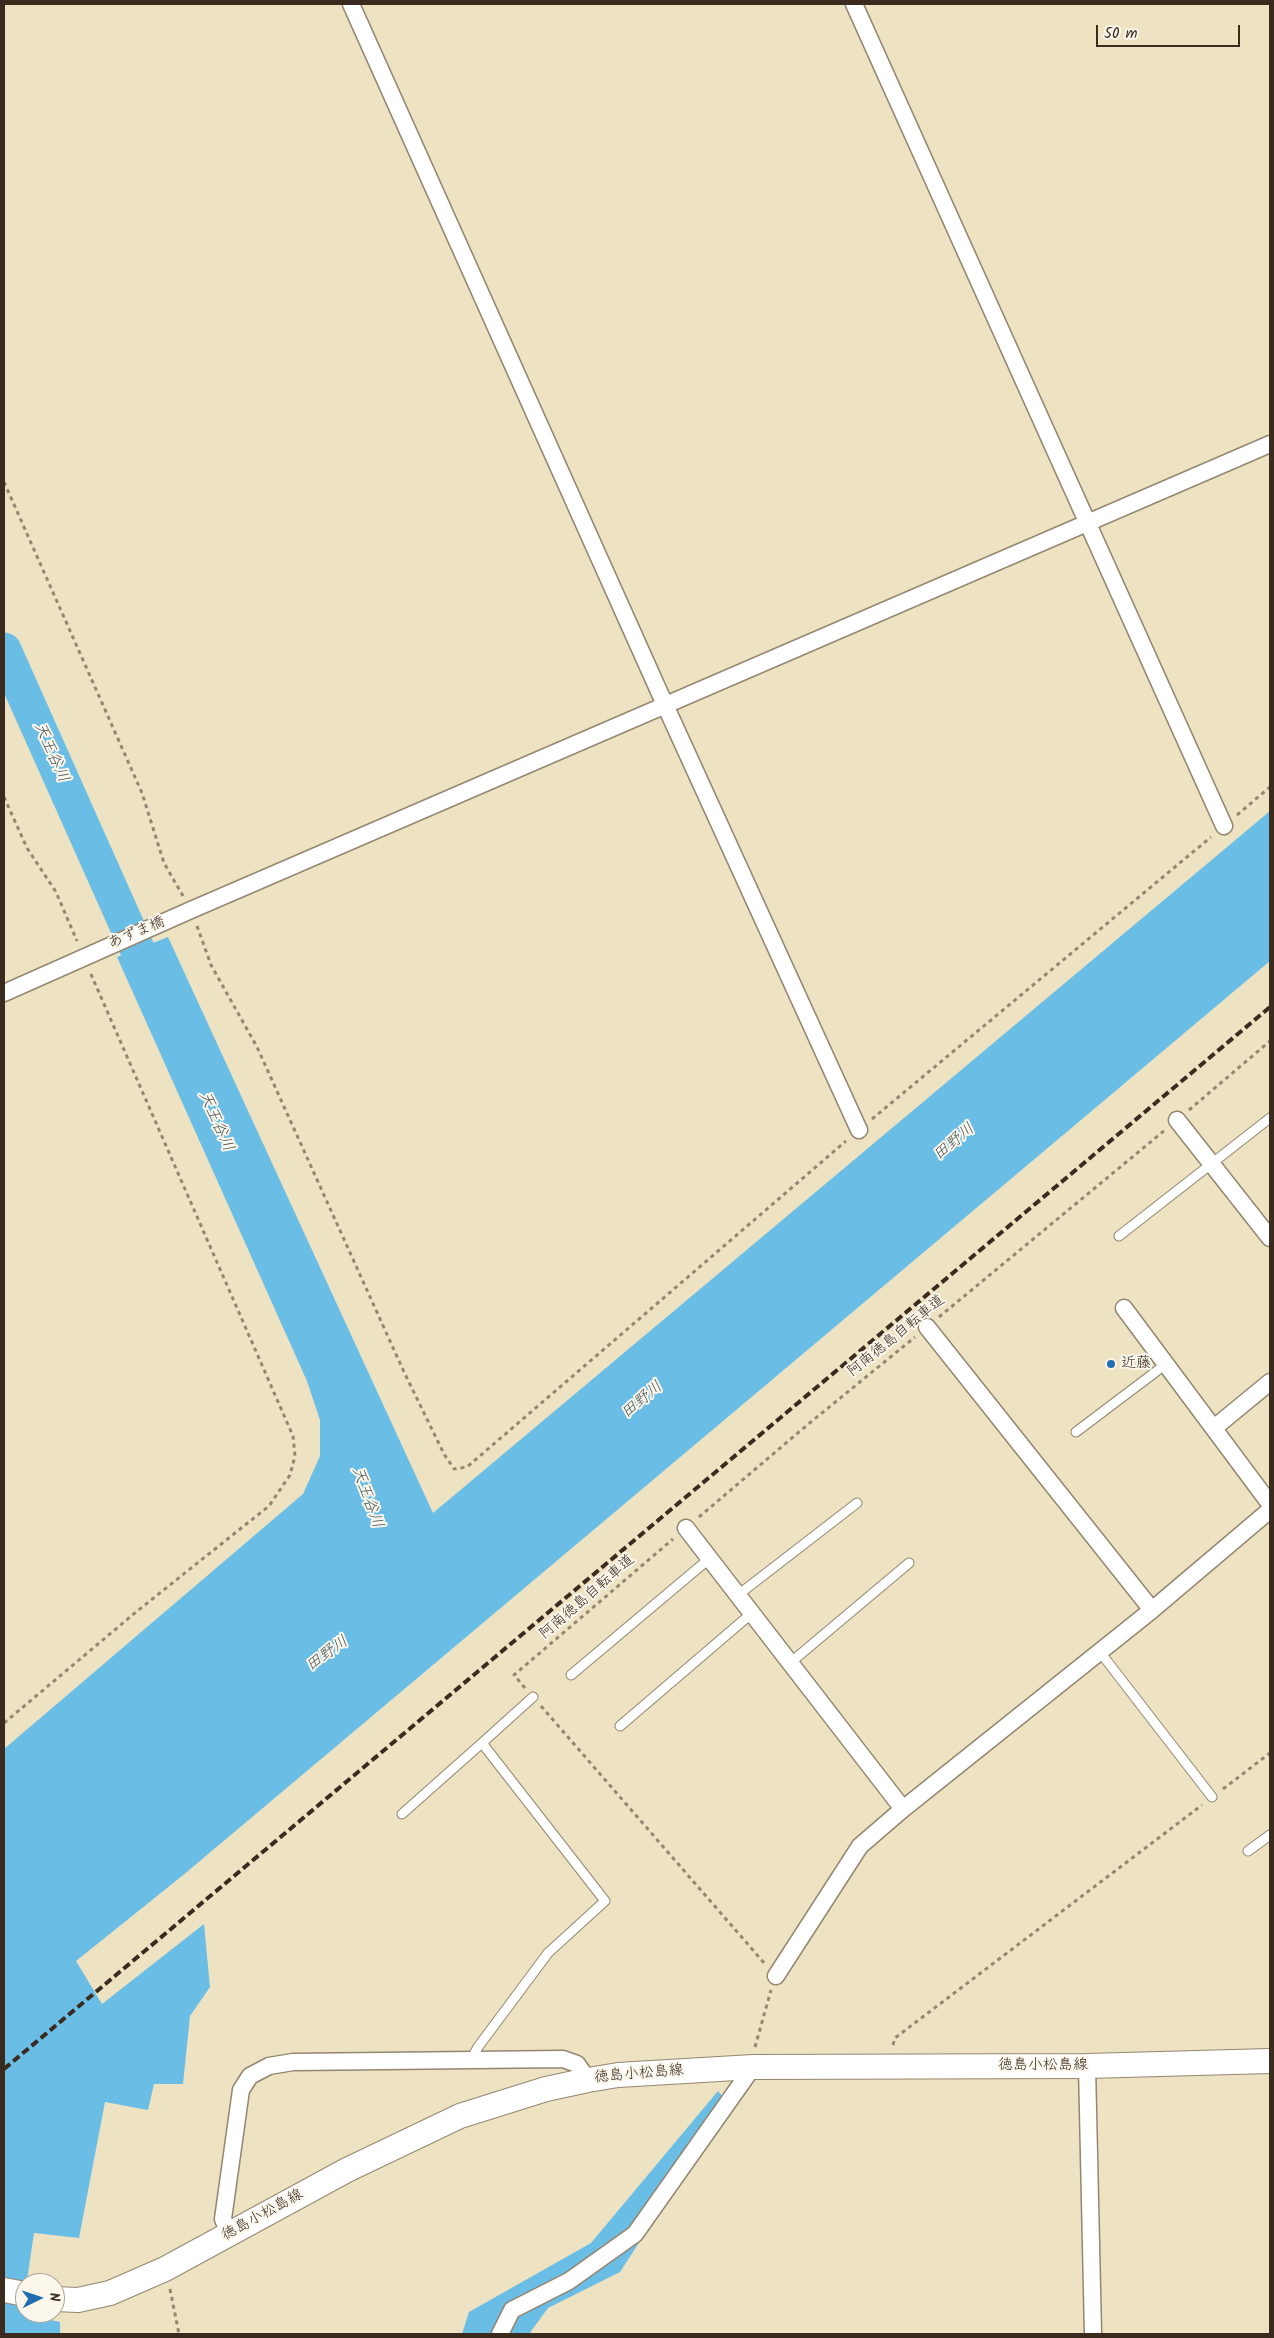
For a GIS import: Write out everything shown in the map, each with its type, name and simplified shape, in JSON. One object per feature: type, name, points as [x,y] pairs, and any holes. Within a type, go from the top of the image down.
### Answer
[{"type":"main road","name":"徳島小松島線","points":[[65,2299],[78,2300],[110,2293],[165,2269],[347,2170],[460,2116],[546,2089],[588,2080],[618,2075],[753,2067],[1087,2066],[1270,2061]]},
{"type":"street","points":[[350,4],[859,1130]]},
{"type":"street","points":[[854,4],[1224,826]]},
{"type":"street","name":"あずま橋","points":[[4,993],[185,912],[1270,444]]},
{"type":"street","points":[[1177,1120],[1270,1238]]},
{"type":"street","points":[[1124,1308],[1270,1504]]},
{"type":"street","points":[[927,1327],[1152,1610]]},
{"type":"street","points":[[1214,1428],[1270,1382]]},
{"type":"street","points":[[776,1976],[860,1846],[903,1809],[1152,1610],[1270,1510]]},
{"type":"street","points":[[686,1528],[903,1809]]},
{"type":"street","points":[[229,2234],[223,2219],[241,2090],[250,2076],[269,2066],[293,2062],[472,2058],[563,2059],[577,2064],[588,2080]]},
{"type":"street","points":[[1087,2066],[1093,2334]]},
{"type":"street","points":[[500,2334],[512,2310],[568,2281],[635,2234],[753,2067]]},
{"type":"lane","points":[[1119,1236],[1270,1118]]},
{"type":"lane","points":[[1076,1432],[1166,1364]]},
{"type":"lane","points":[[738,1595],[857,1503]]},
{"type":"lane","points":[[571,1675],[710,1558]]},
{"type":"lane","points":[[790,1663],[909,1563]]},
{"type":"lane","points":[[620,1726],[752,1613]]},
{"type":"lane","points":[[1100,1652],[1212,1797]]},
{"type":"lane","points":[[402,1814],[533,1697]]},
{"type":"lane","points":[[472,2058],[478,2047],[548,1953],[605,1901],[482,1742]]},
{"type":"lane","points":[[1248,1851],[1270,1835]]},
{"type":"path","points":[[4,482],[142,793],[164,863],[185,912],[211,965],[257,1047],[404,1372],[444,1454],[454,1469],[468,1467],[859,1130],[1270,787]]},
{"type":"path","points":[[4,797],[27,848],[56,892],[89,955],[293,1436],[295,1456],[290,1475],[269,1506],[136,1612],[4,1723]]},
{"type":"path","name":"阿南徳島自転車道","points":[[776,1976],[514,1675],[806,1426],[1055,1223]]},
{"type":"path","points":[[888,2066],[895,2038],[1270,1753]]},
{"type":"path","points":[[753,2067],[757,2036],[776,1976]]},
{"type":"path","points":[[165,2269],[179,2334]]},
{"type":"water","name":"田野川","points":[[1270,811],[1270,961],[182,1876],[76,1961],[102,2004],[204,1924],[210,1987],[190,2016],[183,2084],[154,2084],[148,2110],[105,2102],[79,2238],[34,2233],[28,2273],[15,2273],[15,2323],[60,2323],[60,2334],[4,2334],[4,1749],[303,1494],[320,1456],[320,1420],[307,1381],[117,957],[168,937],[433,1513]]},
{"type":"water","points":[[718,2091],[729,2104],[620,2272],[548,2308],[529,2334],[462,2334],[469,2312],[591,2243]]},
{"type":"waterway","name":"天王谷川","points":[[4,650],[156,991]]},
{"type":"railway","points":[[4,2069],[1270,1007]]},
{"type":"place","name":"近藤","points":[[1111,1364]]}]
